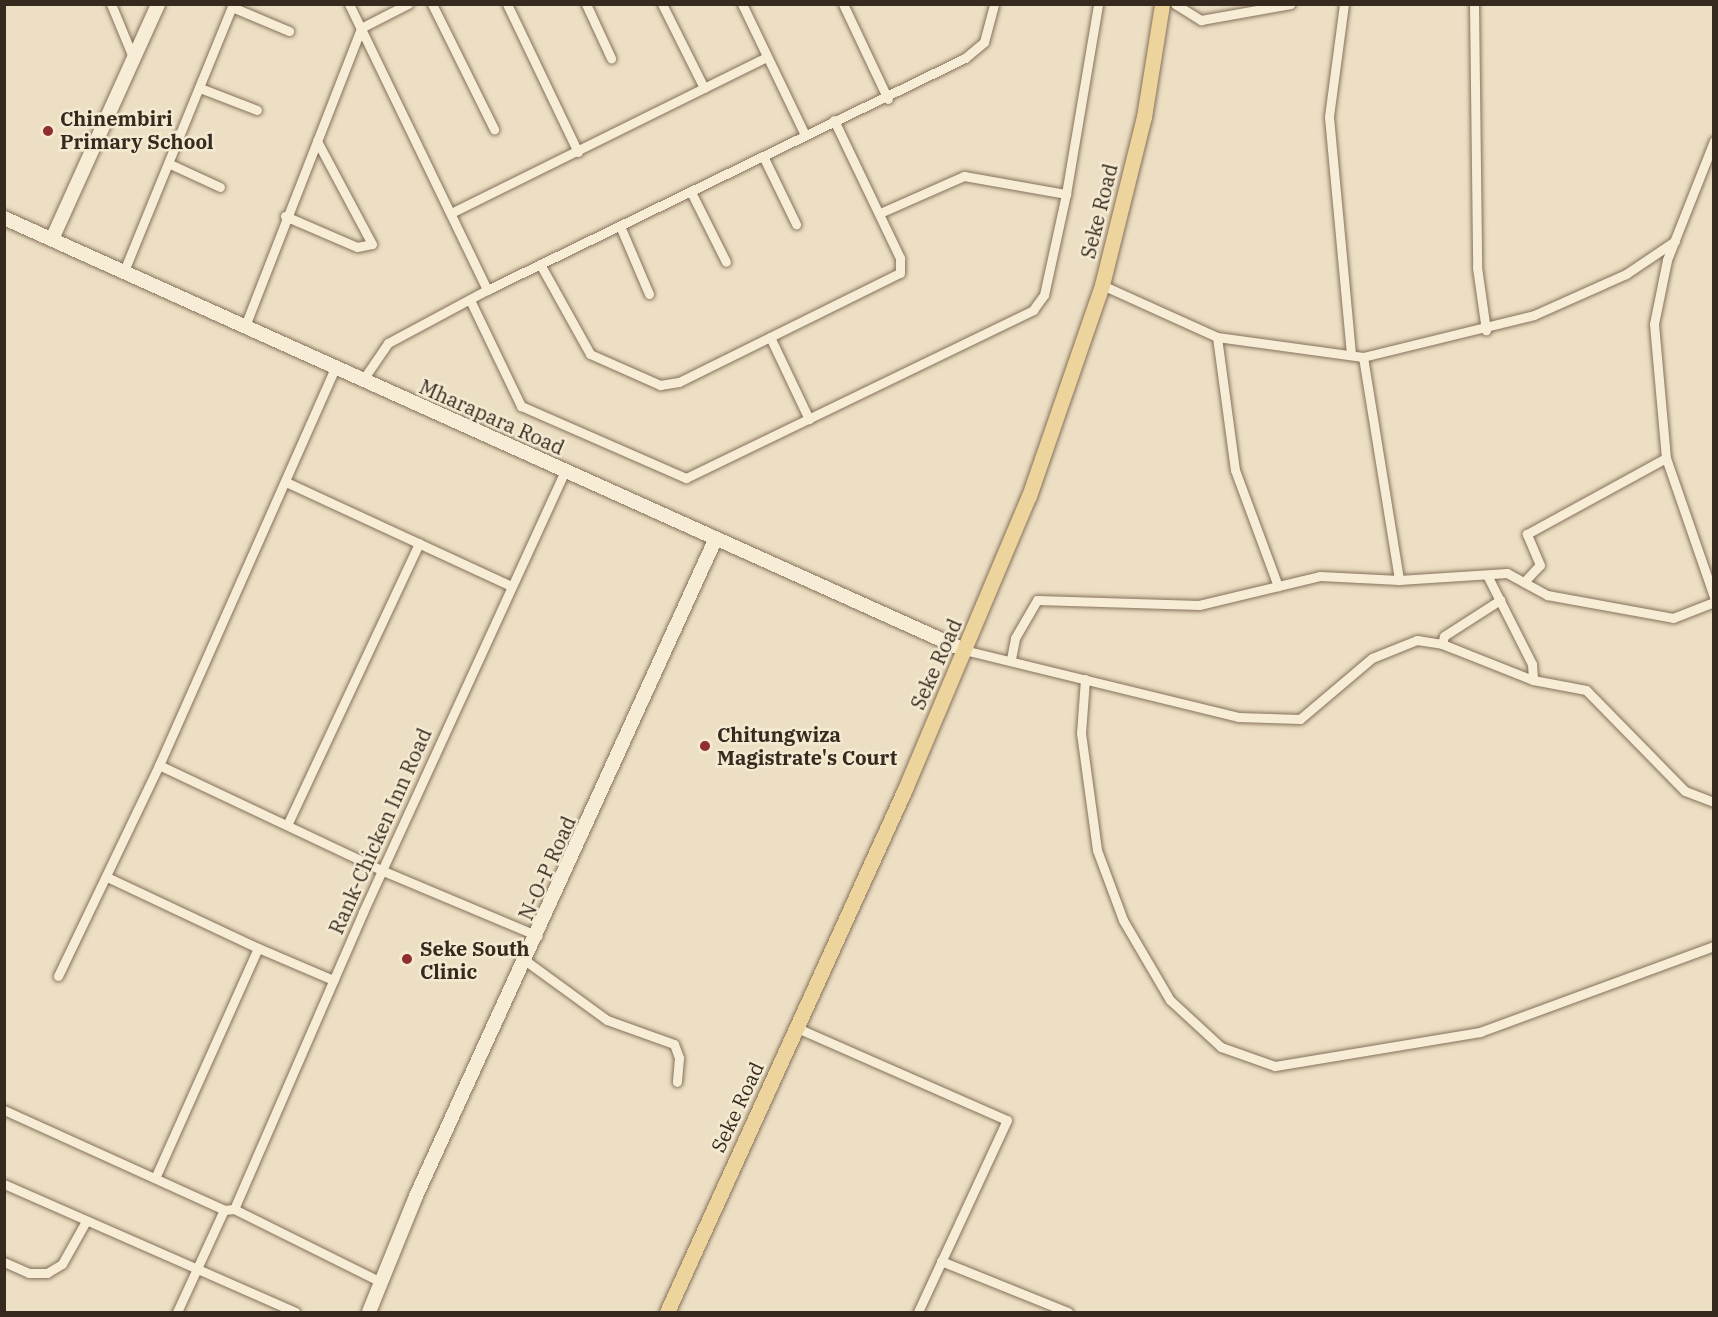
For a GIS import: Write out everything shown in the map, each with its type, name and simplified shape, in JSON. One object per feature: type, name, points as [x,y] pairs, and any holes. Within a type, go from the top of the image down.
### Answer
[{"type":"main road","name":"Seke Road","points":[[667,1312],[797,1028],[964,650],[1029,496],[1102,285],[1144,117],[1162,4]]},
{"type":"street","points":[[111,4],[133,57]]},
{"type":"street","points":[[53,237],[158,4]]},
{"type":"street","points":[[349,4],[487,290]]},
{"type":"street","points":[[244,326],[285,216],[361,28],[408,4]]},
{"type":"street","points":[[432,4],[494,129]]},
{"type":"street","points":[[507,4],[578,152]]},
{"type":"street","points":[[586,4],[611,58]]},
{"type":"street","points":[[662,4],[704,88]]},
{"type":"street","points":[[742,4],[805,135]]},
{"type":"street","points":[[843,4],[888,99]]},
{"type":"street","points":[[362,381],[388,343],[487,290],[834,120],[888,99],[984,42],[994,4]]},
{"type":"street","points":[[470,300],[521,406],[686,478],[1033,310],[1044,296],[1066,194],[1098,4]]},
{"type":"street","points":[[1175,4],[1201,20],[1291,4]]},
{"type":"street","points":[[1344,4],[1329,117],[1351,352]]},
{"type":"street","points":[[1474,4],[1477,267],[1486,330]]},
{"type":"street","points":[[124,271],[170,164],[233,6],[289,31]]},
{"type":"street","points":[[451,213],[766,57]]},
{"type":"street","points":[[200,88],[257,110]]},
{"type":"street","points":[[540,264],[590,354],[660,385],[679,382],[900,273],[900,258],[834,120]]},
{"type":"street","points":[[285,216],[357,247],[372,244],[317,141]]},
{"type":"street","points":[[1713,141],[1675,241],[1654,315],[1666,458],[1713,597]]},
{"type":"street","points":[[763,156],[796,224]]},
{"type":"street","points":[[170,164],[220,187]]},
{"type":"street","points":[[880,213],[964,176],[1066,194]]},
{"type":"street","points":[[691,192],[726,262]]},
{"type":"street","name":"Mharapara Road","points":[[4,218],[53,237],[362,381],[964,650]]},
{"type":"street","points":[[620,226],[649,294]]},
{"type":"street","points":[[1102,285],[1217,337],[1351,352],[1363,357],[1439,336],[1486,330],[1626,274],[1675,241]]},
{"type":"street","points":[[770,337],[809,419]]},
{"type":"street","points":[[1217,337],[1235,470],[1278,586]]},
{"type":"street","points":[[1363,357],[1399,580]]},
{"type":"street","points":[[58,976],[108,877],[335,368]]},
{"type":"street","points":[[1524,582],[1540,565],[1527,534],[1666,458]]},
{"type":"street","name":"Rank-Chicken Inn Road","points":[[177,1312],[229,1209],[381,870],[565,471]]},
{"type":"street","points":[[286,482],[511,586]]},
{"type":"street","name":"N-O-P Road","points":[[369,1312],[716,538]]},
{"type":"street","points":[[288,823],[419,543]]},
{"type":"street","points":[[1011,659],[1015,638],[1037,600],[1199,605],[1320,576],[1399,580],[1507,573],[1547,595],[1673,618],[1713,602]]},
{"type":"street","points":[[1487,575],[1532,664],[1533,680]]},
{"type":"street","points":[[1442,644],[1444,636],[1500,600]]},
{"type":"street","points":[[964,650],[1011,659],[1085,680],[1238,717],[1300,718],[1372,658],[1417,640],[1442,644],[1533,680],[1586,690],[1685,791],[1713,802]]},
{"type":"street","points":[[1085,680],[1081,733],[1097,850],[1123,920],[1170,1000],[1221,1047],[1275,1066],[1480,1032],[1713,946]]},
{"type":"street","points":[[159,765],[288,823],[381,870],[538,936]]},
{"type":"street","points":[[108,877],[258,948],[333,980]]},
{"type":"street","points":[[156,1176],[258,948]]},
{"type":"street","points":[[526,961],[607,1020],[674,1044],[680,1058],[677,1082]]},
{"type":"street","points":[[797,1028],[1006,1120],[918,1312]]},
{"type":"street","points":[[4,1110],[229,1209],[381,1282]]},
{"type":"street","points":[[4,1184],[198,1268],[274,1308],[295,1312]]},
{"type":"street","points":[[4,1262],[28,1273],[46,1273],[62,1264],[86,1221]]},
{"type":"street","points":[[941,1261],[1068,1312]]},
{"type":"place","name":"Chinembiri Primary School","points":[[48,131]]},
{"type":"place","name":"Chitungwiza Magistrate's Court","points":[[705,746]]},
{"type":"place","name":"Seke South Clinic","points":[[407,959]]}]
